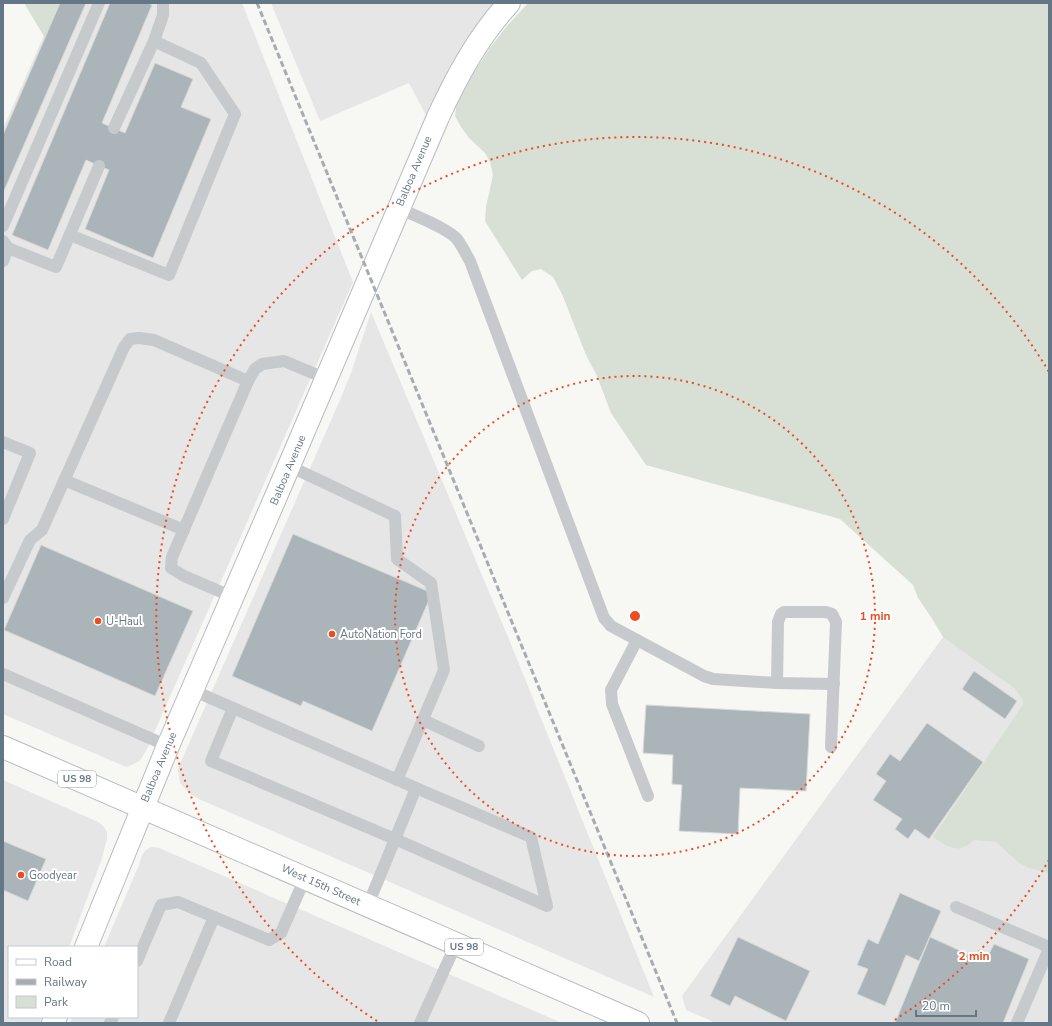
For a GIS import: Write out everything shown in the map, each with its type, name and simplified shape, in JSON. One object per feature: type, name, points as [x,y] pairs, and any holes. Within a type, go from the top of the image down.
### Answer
[{"type":"main road","name":"Balboa Avenue","points":[[86,946],[142,807],[327,379],[398,208],[438,117],[456,79],[477,44],[509,3]]},
{"type":"main road","name":"West 15th Street","points":[[3,747],[368,905],[626,1021]]},
{"type":"lane","points":[[3,226],[99,3]]},
{"type":"lane","points":[[114,128],[154,41],[163,15],[162,3]]},
{"type":"lane","points":[[70,235],[169,275],[235,114],[201,63],[154,41]]},
{"type":"lane","points":[[3,261],[6,245],[56,267],[99,166]]},
{"type":"lane","points":[[398,208],[447,231],[463,248],[470,261],[604,618],[611,626],[704,676],[713,679],[777,683],[834,684]]},
{"type":"lane","points":[[3,598],[30,540],[42,530],[124,347],[130,339],[139,338],[154,340],[248,381]]},
{"type":"lane","points":[[233,597],[184,576],[170,568],[172,557],[248,381],[255,369],[262,364],[284,361],[327,379]]},
{"type":"lane","points":[[3,442],[30,453],[3,519]]},
{"type":"lane","points":[[289,466],[395,516],[397,559],[431,583],[444,670],[397,780]]},
{"type":"lane","points":[[64,480],[184,530]]},
{"type":"lane","points":[[777,683],[778,622],[781,614],[784,612],[826,612],[832,614],[836,622],[831,747]]},
{"type":"lane","points":[[637,640],[613,685],[611,690],[611,698],[648,796]]},
{"type":"lane","points":[[3,674],[168,746]]},
{"type":"lane","points":[[192,690],[531,837],[546,906],[395,839],[211,761],[233,708]]},
{"type":"lane","points":[[423,720],[479,746]]},
{"type":"lane","points":[[368,905],[416,788]]},
{"type":"lane","points":[[138,959],[161,905],[178,902],[269,940],[281,933],[305,878]]},
{"type":"lane","points":[[956,907],[1049,948],[1017,1023]]},
{"type":"lane","points":[[169,1023],[214,917]]},
{"type":"lane","points":[[420,1023],[456,944]]},
{"type":"shaded area","name":"U-Haul","points":[[58,3],[242,3],[353,282],[146,751],[138,762],[127,767],[3,714],[3,129]]},
{"type":"shaded area","points":[[271,3],[495,3],[427,117],[409,83],[320,121]]},
{"type":"shaded area","points":[[371,312],[508,637],[654,997],[199,799],[190,794],[180,783],[178,770],[179,766],[340,400],[351,373]]},
{"type":"shaded area","points":[[954,622],[1049,697],[1049,1023],[716,1023],[686,1010],[682,996]]},
{"type":"shaded area","points":[[3,780],[98,822],[107,832],[107,839],[101,861],[69,946],[8,946],[8,1018],[42,1018],[40,1023],[3,1023]]},
{"type":"shaded area","points":[[151,847],[159,848],[562,1023],[70,1023],[72,1018],[138,1018],[138,946],[104,946],[142,855]]},
{"type":"green space","points":[[24,3],[59,3],[45,38]]},
{"type":"green space","points":[[528,3],[1049,3],[1049,873],[1029,868],[1018,862],[996,842],[974,840],[962,848],[953,848],[933,837],[1022,706],[1023,700],[1014,688],[943,637],[918,598],[913,585],[840,519],[646,465],[611,413],[597,376],[586,355],[562,294],[553,277],[541,269],[532,271],[522,280],[485,221],[486,207],[493,175],[490,162],[485,153],[469,138],[461,127],[455,116],[456,106],[473,74],[489,49]]},
{"type":"building","points":[[60,3],[86,3],[3,193],[3,135]]},
{"type":"building","points":[[110,3],[148,3],[152,5],[102,123],[125,133],[155,63],[193,79],[181,107],[211,119],[153,258],[85,229],[109,170],[86,160],[48,250],[12,235]]},
{"type":"building","name":"AutoNation Ford","points":[[293,534],[432,593],[372,731],[303,701],[301,706],[232,676]]},
{"type":"building","name":"U-Haul","points":[[41,545],[193,611],[155,696],[4,630]]},
{"type":"building","points":[[974,671],[1017,701],[1005,719],[962,689]]},
{"type":"building","points":[[646,705],[810,714],[806,791],[740,788],[738,834],[679,831],[682,785],[672,784],[673,755],[643,753]]},
{"type":"building","points":[[927,723],[983,762],[929,839],[915,829],[908,839],[895,829],[902,819],[873,800],[886,781],[876,774],[890,754],[900,761]]},
{"type":"building","name":"Goodyear","points":[[3,841],[46,859],[28,901],[3,890]]},
{"type":"building","points":[[900,893],[941,911],[919,961],[906,955],[885,1006],[857,994],[868,969],[857,965],[868,939],[878,944]]},
{"type":"building","points":[[738,937],[810,971],[786,1021],[735,996],[730,1006],[710,996]]},
{"type":"building","points":[[930,937],[985,962],[994,944],[1029,959],[1003,1023],[895,1023]]},
{"type":"railway","points":[[257,3],[677,1023]]},
{"type":"place","name":"U-Haul","points":[[98,621]]},
{"type":"place","name":"AutoNation Ford","points":[[332,634]]},
{"type":"place","name":"Goodyear","points":[[21,875]]}]
